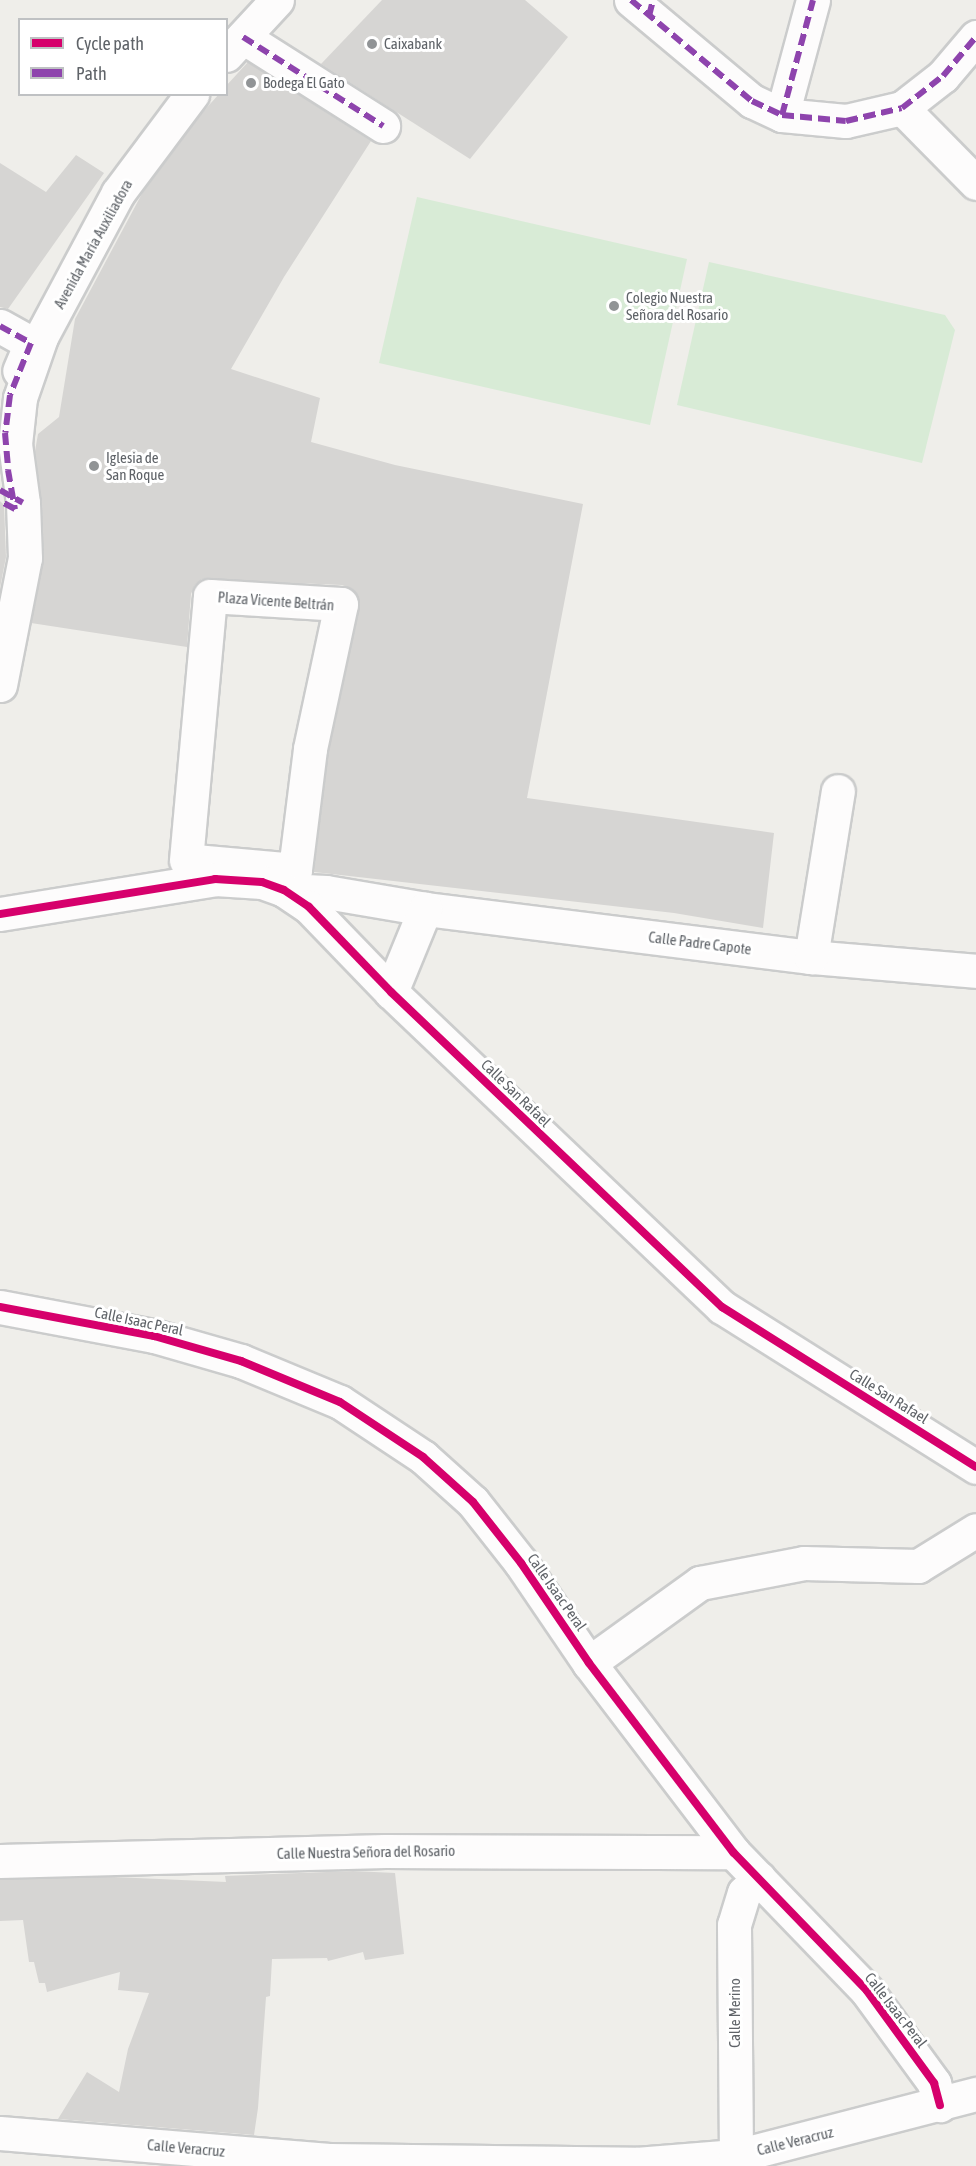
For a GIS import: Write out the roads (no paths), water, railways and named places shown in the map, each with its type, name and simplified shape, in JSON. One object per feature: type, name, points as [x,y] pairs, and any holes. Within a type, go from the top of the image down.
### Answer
[{"type":"street","points":[[277,0],[235,46],[383,126]]},
{"type":"street","points":[[782,115],[813,0]]},
{"type":"street","points":[[644,5],[752,101],[782,115],[846,121],[902,108],[943,76],[976,37]]},
{"type":"street","name":"Avenida María Auxiliadora","points":[[12,500],[20,398],[41,337],[118,193],[191,96]]},
{"type":"street","points":[[902,108],[976,183]]},
{"type":"street","points":[[2,324],[41,337]]},
{"type":"street","points":[[0,685],[25,558],[12,500],[5,433],[10,395],[31,344],[2,324]]},
{"type":"street","name":"Plaza Vicente Beltrán","points":[[210,596],[341,604],[310,749],[290,880],[186,860],[210,596]]},
{"type":"street","points":[[811,957],[838,791]]},
{"type":"street","name":"Calle San Rafael","points":[[0,914],[215,879],[262,882],[290,880],[309,907],[391,992],[722,1307],[976,1467]]},
{"type":"street","name":"Calle Padre Capote","points":[[290,880],[326,892],[425,909],[811,957],[976,971]]},
{"type":"street","points":[[391,992],[425,909]]},
{"type":"street","name":"Calle Isaac Peral","points":[[0,1307],[154,1336],[241,1361],[340,1402],[423,1457],[472,1502],[521,1563],[590,1663],[733,1852],[867,1991],[934,2083],[940,2104]]},
{"type":"street","points":[[590,1663],[700,1583],[804,1563],[918,1566],[976,1530]]},
{"type":"street","name":"Calle Nuestra Señora del Rosario","points":[[0,1861],[385,1851],[733,1852]]},
{"type":"street","name":"Calle Merino","points":[[736,2156],[734,1925],[744,1893],[759,1878]]},
{"type":"street","name":"Calle Veracruz","points":[[0,2133],[327,2163],[636,2164],[736,2156],[976,2094]]},
{"type":"place","name":"Caixabank","points":[[372,44]]},
{"type":"place","name":"Bodega El Gato","points":[[251,83]]},
{"type":"place","name":"Colegio Nuestra Señora del Rosario","points":[[614,306]]},
{"type":"place","name":"Iglesia de San Roque","points":[[94,466]]}]
